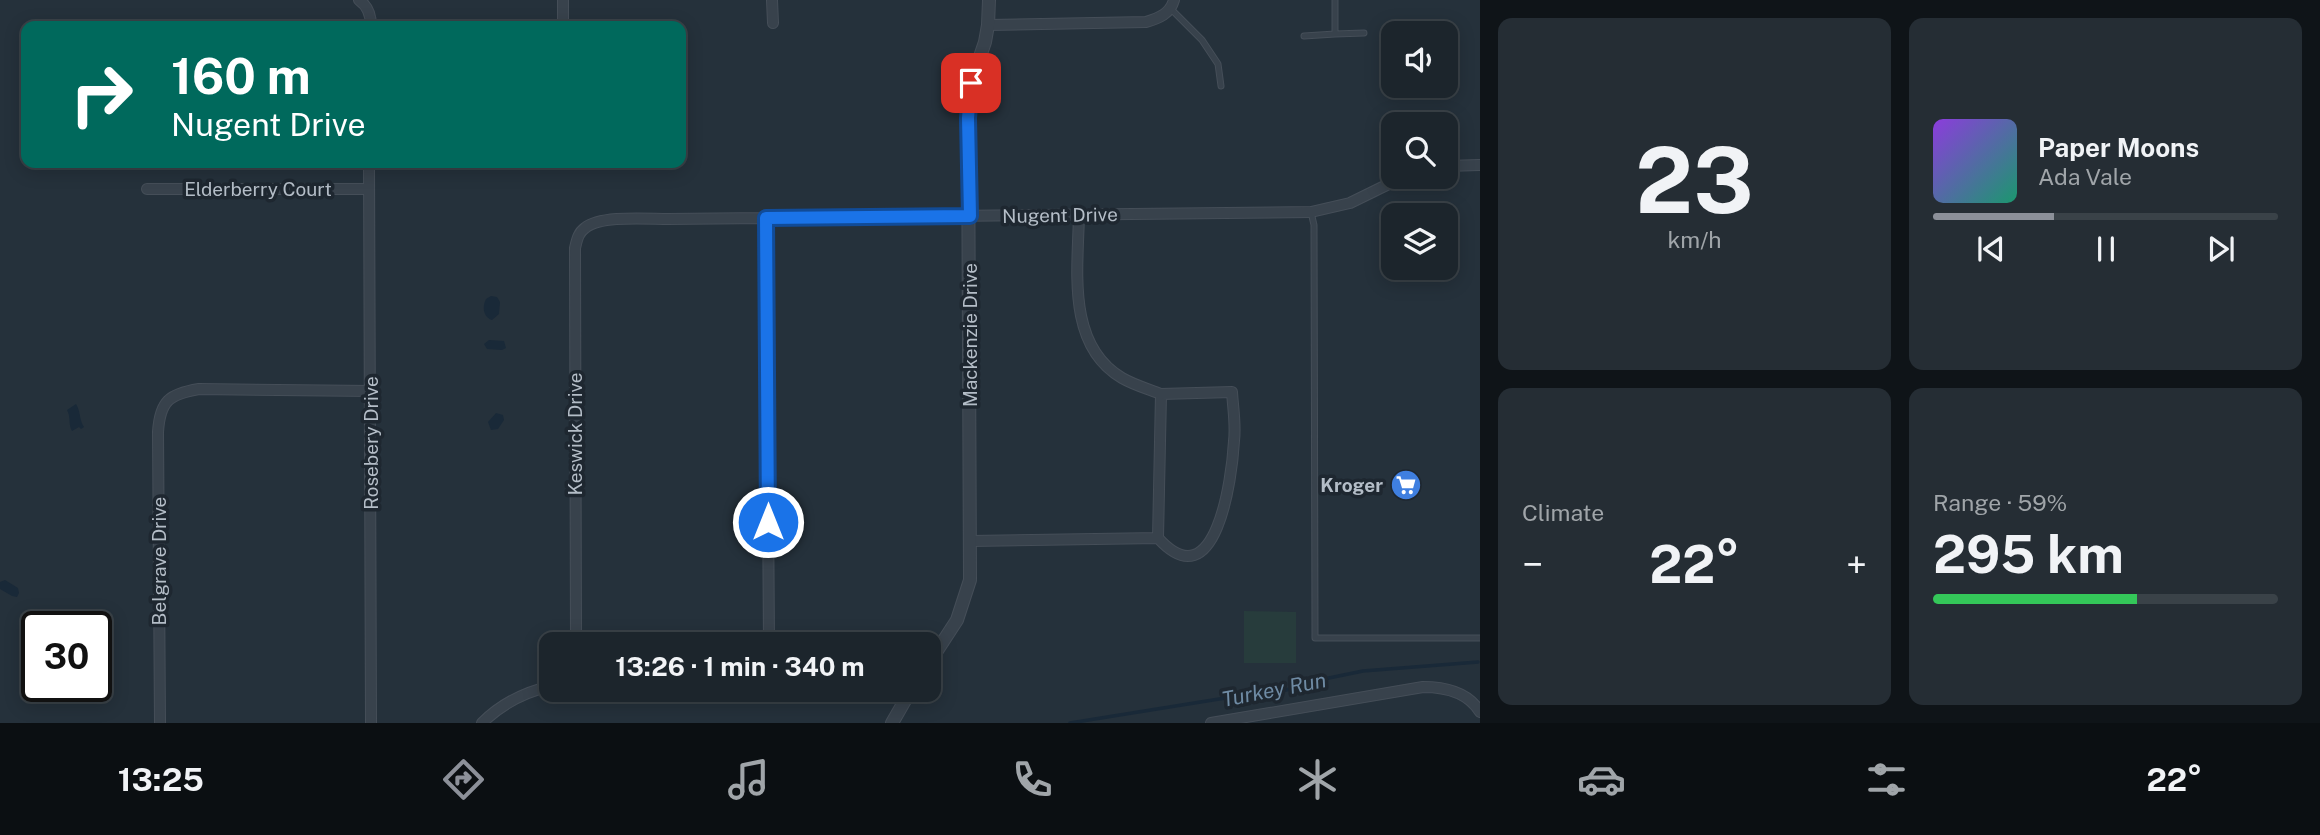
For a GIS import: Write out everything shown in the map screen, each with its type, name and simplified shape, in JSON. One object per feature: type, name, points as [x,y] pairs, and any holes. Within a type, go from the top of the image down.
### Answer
[{"type":"street","points":[[563,0],[563,21]]},
{"type":"street","points":[[772,0],[773,23]]},
{"type":"street","name":"Mackenzie Drive","points":[[941,643],[962,608],[970,580],[969,101],[971,83],[985,42],[989,0]]},
{"type":"street","points":[[362,2],[371,21]]},
{"type":"street","points":[[988,25],[1146,22],[1162,17],[1172,4]]},
{"type":"street","points":[[1458,166],[1480,166]]},
{"type":"street","name":"Rosebery Drive","points":[[369,168],[371,723]]},
{"type":"street","name":"Nugent Drive","points":[[585,228],[612,220],[1311,212],[1350,203],[1381,188]]},
{"type":"street","name":"Elderberry Court","points":[[147,189],[369,189]]},
{"type":"street","points":[[971,541],[1158,538],[1172,551],[1193,557],[1205,550],[1218,524],[1232,469],[1235,438],[1232,392],[1161,394],[1120,377],[1100,358],[1089,343],[1081,320],[1078,297],[1079,214]]},
{"type":"street","points":[[766,218],[769,632]]},
{"type":"street","name":"Keswick Drive","points":[[576,632],[575,248],[578,236],[585,228]]},
{"type":"street","name":"Belgrave Drive","points":[[160,723],[158,432],[159,415],[167,400],[182,392],[199,389],[371,391]]},
{"type":"street","points":[[1158,538],[1161,394]]},
{"type":"street","points":[[1211,723],[1423,687],[1452,690],[1473,702],[1480,712]]},
{"type":"street","points":[[482,723],[506,704],[539,690]]},
{"type":"street","points":[[892,723],[904,702]]},
{"type":"lane","points":[[1335,0],[1335,34]]},
{"type":"lane","points":[[1172,4],[1218,64],[1221,86]]},
{"type":"lane","points":[[1304,36],[1364,33]]},
{"type":"lane","points":[[1311,212],[1314,225],[1315,638],[1480,638]]},
{"type":"green space","points":[[1244,611],[1296,612],[1296,663],[1244,663]]},
{"type":"water","points":[[497,297],[500,302],[499,314],[492,320],[485,314],[484,308],[486,299]]},
{"type":"water","points":[[489,340],[504,341],[506,348],[487,349],[484,344]]},
{"type":"water","points":[[76,404],[84,427],[72,431],[67,410]]},
{"type":"water","points":[[496,413],[503,415],[504,420],[498,429],[491,430],[488,422]]},
{"type":"water","points":[[5,580],[18,588],[17,597],[0,589],[0,582]]},
{"type":"waterway","name":"Turkey Run","points":[[1070,723],[1244,695],[1272,694],[1363,671],[1478,662]]},
{"type":"place","name":"Kroger","points":[[1406,485]]},
{"type":"route","points":[[768,522],[766,218],[970,216],[968,118],[971,83]]}]
